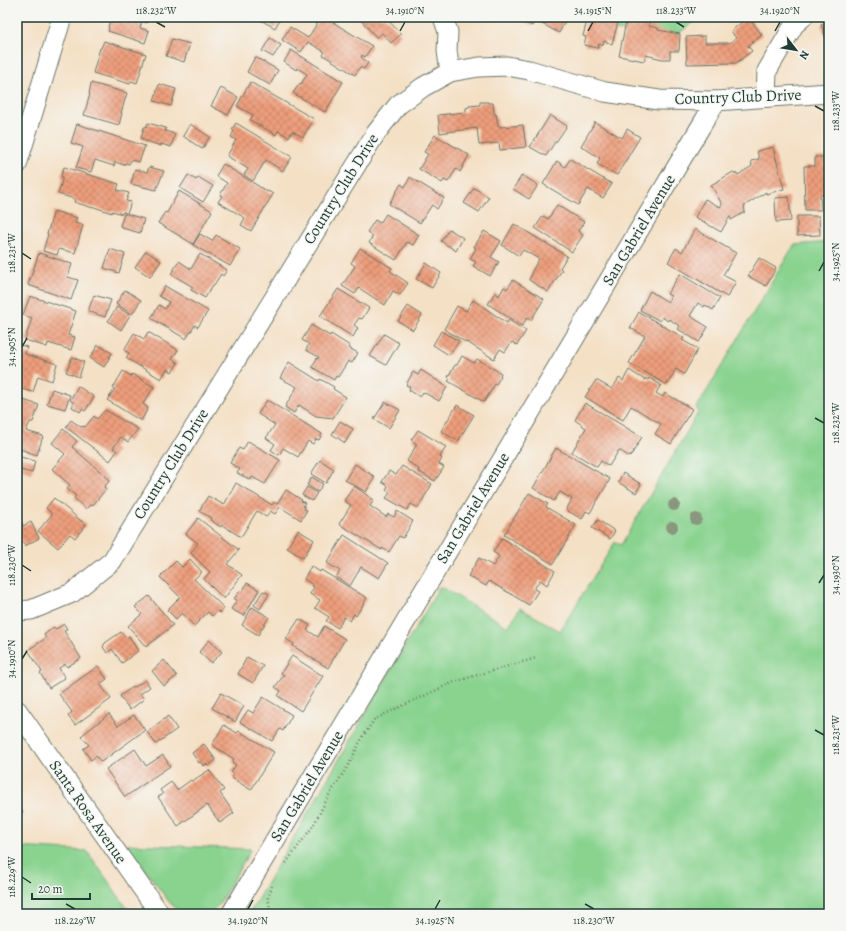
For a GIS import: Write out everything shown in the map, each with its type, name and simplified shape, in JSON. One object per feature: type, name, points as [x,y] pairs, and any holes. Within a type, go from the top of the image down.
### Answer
[{"type":"street","points":[[17,165],[62,17]]},
{"type":"street","points":[[443,17],[448,32],[447,51],[450,72]]},
{"type":"street","points":[[766,97],[767,70],[794,25],[803,17]]},
{"type":"street","name":"Country Club Drive","points":[[17,611],[30,610],[72,593],[112,561],[376,133],[398,105],[423,87],[450,72],[479,67],[508,66],[529,70],[605,92],[659,100],[716,101],[829,93]]},
{"type":"street","name":"San Gabriel Avenue","points":[[231,914],[716,101]]},
{"type":"street","name":"Santa Rosa Avenue","points":[[17,710],[160,914]]},
{"type":"path","points":[[286,863],[312,826],[329,795],[348,766],[362,738],[374,720],[454,682],[536,658]]},
{"type":"path","points":[[271,914],[268,898],[273,884]]},
{"type":"green space","points":[[606,17],[701,17],[675,36],[615,30]]},
{"type":"green space","points":[[829,242],[829,914],[249,914],[440,586],[508,627],[520,608],[560,631],[615,542],[621,545],[699,411],[696,409],[794,245]]},
{"type":"green space","points":[[126,844],[251,849],[219,904],[210,914],[183,914],[170,903]]},
{"type":"green space","points":[[17,847],[87,851],[131,914],[17,914]]},
{"type":"building","points":[[111,17],[149,17],[147,23],[142,21],[140,28],[149,31],[145,43],[108,31]]},
{"type":"building","points":[[255,17],[281,17],[275,28]]},
{"type":"building","points":[[321,17],[324,17],[372,46],[365,57],[362,55],[361,57],[368,63],[364,69],[360,67],[355,75],[323,55],[325,52],[308,42],[301,52],[282,40],[290,27],[308,38]]},
{"type":"building","points":[[358,17],[385,17],[401,34],[391,43],[382,33],[377,38]]},
{"type":"building","points":[[519,17],[567,17],[559,33],[535,20],[532,26],[518,19]]},
{"type":"building","points":[[588,17],[611,17],[619,19],[612,44],[604,41],[603,45],[599,44],[598,48],[584,45],[586,37],[583,36]]},
{"type":"building","points":[[627,17],[644,18],[644,20],[649,21],[649,26],[658,28],[658,30],[680,34],[679,51],[670,51],[670,59],[662,59],[646,55],[644,61],[619,56]]},
{"type":"building","points":[[748,17],[762,35],[748,46],[752,51],[736,63],[687,64],[686,37],[705,36],[705,43],[730,43],[736,38],[731,31]]},
{"type":"building","points":[[829,21],[829,44],[821,25]]},
{"type":"building","points":[[270,38],[281,45],[273,57],[262,51]]},
{"type":"building","points":[[172,39],[190,44],[184,62],[166,56]]},
{"type":"building","points":[[104,41],[146,54],[137,83],[131,81],[130,84],[93,73],[100,48]]},
{"type":"building","points":[[291,50],[343,82],[325,112],[293,93],[307,74],[297,68],[296,70],[284,62]]},
{"type":"building","points":[[255,57],[278,70],[270,85],[247,72]]},
{"type":"building","points":[[250,82],[314,119],[303,137],[292,131],[289,137],[278,131],[276,135],[250,120],[253,115],[237,106]]},
{"type":"building","points":[[91,83],[127,93],[119,125],[84,115],[90,94]]},
{"type":"building","points":[[159,84],[176,89],[171,106],[154,101]]},
{"type":"building","points":[[221,88],[238,97],[228,115],[211,106]]},
{"type":"building","points":[[480,102],[493,103],[494,114],[496,114],[498,125],[501,127],[523,125],[526,147],[500,150],[499,143],[479,145],[477,128],[440,133],[438,115],[466,112],[466,108],[469,106],[480,105]]},
{"type":"building","points":[[550,115],[567,126],[546,156],[530,147]]},
{"type":"building","points":[[595,122],[622,138],[627,129],[640,137],[617,175],[597,164],[600,158],[581,146]]},
{"type":"building","points":[[148,123],[166,128],[165,131],[175,134],[171,147],[161,144],[161,146],[141,138],[144,127],[146,127]]},
{"type":"building","points":[[236,123],[292,157],[283,171],[266,160],[253,181],[244,175],[248,169],[227,156],[236,140],[231,137],[234,131],[232,129]]},
{"type":"building","points":[[77,124],[145,146],[139,162],[131,160],[129,164],[125,163],[124,165],[115,162],[114,166],[95,160],[91,172],[76,168],[83,147],[71,143]]},
{"type":"building","points":[[190,124],[210,137],[202,149],[183,136]]},
{"type":"building","points":[[435,135],[469,155],[460,172],[456,169],[448,182],[444,180],[442,183],[419,169],[428,154],[424,152]]},
{"type":"building","points":[[773,147],[784,189],[766,194],[766,192],[744,206],[745,212],[731,220],[730,216],[721,232],[695,217],[705,199],[720,207],[722,204],[711,185],[733,172],[738,175],[752,166],[751,161],[759,159],[757,151]]},
{"type":"building","points":[[815,157],[829,157],[829,195],[820,195],[821,210],[805,210],[804,166],[815,166]]},
{"type":"building","points":[[570,159],[612,184],[603,198],[588,189],[578,205],[543,184],[557,161],[565,167]]},
{"type":"building","points":[[223,164],[273,194],[251,231],[241,225],[245,218],[218,202],[227,183],[216,176]]},
{"type":"building","points":[[64,167],[119,184],[117,190],[129,193],[126,201],[131,202],[127,214],[144,219],[140,233],[122,228],[120,226],[124,214],[125,215],[126,213],[123,212],[122,214],[112,211],[112,213],[94,207],[93,208],[74,202],[75,199],[58,194]]},
{"type":"building","points":[[149,167],[164,171],[156,190],[131,184],[135,169],[147,172]]},
{"type":"building","points":[[188,175],[196,180],[198,177],[213,186],[203,202],[180,188]]},
{"type":"building","points":[[522,175],[538,185],[529,199],[513,189]]},
{"type":"building","points":[[410,177],[444,198],[437,209],[432,205],[420,223],[389,204],[401,184],[405,187]]},
{"type":"building","points":[[474,188],[489,197],[479,212],[464,203]]},
{"type":"building","points":[[179,191],[212,211],[193,244],[158,223],[165,212],[167,213]]},
{"type":"building","points":[[789,197],[791,221],[776,222],[775,198]]},
{"type":"building","points":[[557,205],[584,222],[578,231],[583,235],[572,252],[535,228],[543,216],[548,219]]},
{"type":"building","points":[[54,211],[77,218],[75,223],[83,225],[75,253],[59,249],[57,255],[43,251]]},
{"type":"building","points":[[386,214],[419,235],[413,245],[407,242],[396,260],[369,243],[373,236],[367,232],[375,220],[380,223]]},
{"type":"building","points":[[797,216],[819,216],[820,235],[797,236]]},
{"type":"building","points":[[514,224],[567,256],[560,268],[562,270],[548,292],[529,280],[532,274],[531,273],[539,259],[523,250],[519,256],[502,245]]},
{"type":"building","points":[[449,229],[463,238],[456,251],[441,241]]},
{"type":"building","points":[[695,229],[736,253],[723,275],[736,282],[727,297],[668,262],[676,248],[682,252]]},
{"type":"building","points":[[484,231],[501,241],[491,257],[499,262],[490,276],[473,266],[476,262],[470,259],[476,248],[474,247]]},
{"type":"building","points":[[200,234],[212,241],[216,235],[240,249],[230,266],[193,245]]},
{"type":"building","points":[[360,248],[392,268],[390,271],[408,283],[400,295],[393,291],[385,305],[359,288],[355,294],[342,286],[355,266],[351,263]]},
{"type":"building","points":[[110,249],[125,254],[119,273],[104,268]]},
{"type":"building","points":[[146,251],[161,261],[150,277],[135,267]]},
{"type":"building","points":[[39,253],[72,264],[68,277],[78,280],[71,300],[28,285]]},
{"type":"building","points":[[200,254],[227,270],[223,276],[221,274],[205,298],[191,290],[193,287],[171,274],[179,261],[191,269]]},
{"type":"building","points":[[759,258],[776,268],[766,286],[748,276]]},
{"type":"building","points":[[426,263],[441,273],[432,288],[416,279]]},
{"type":"building","points":[[680,274],[720,298],[713,310],[698,303],[690,316],[708,327],[699,342],[678,329],[680,326],[669,319],[668,321],[662,317],[660,321],[640,310],[650,291],[668,302],[671,296],[667,294]]},
{"type":"building","points":[[513,280],[544,299],[531,320],[527,318],[522,326],[488,304],[495,292],[499,296],[504,287],[507,289]]},
{"type":"building","points":[[165,286],[208,311],[198,327],[195,325],[186,339],[151,318],[159,305],[165,309],[169,302],[159,296]]},
{"type":"building","points":[[338,289],[369,308],[362,319],[359,318],[354,325],[358,328],[353,337],[320,316]]},
{"type":"building","points":[[125,290],[141,300],[132,314],[116,304]]},
{"type":"building","points":[[94,295],[111,300],[105,317],[88,311]]},
{"type":"building","points":[[30,296],[76,311],[68,335],[75,337],[71,350],[48,343],[47,347],[25,340],[32,318],[23,315]]},
{"type":"building","points":[[473,300],[507,323],[509,320],[526,331],[517,345],[512,342],[505,352],[500,349],[494,359],[444,329],[457,306],[466,311]]},
{"type":"building","points":[[408,306],[422,315],[413,330],[398,321]]},
{"type":"building","points":[[117,307],[130,315],[121,330],[108,321]]},
{"type":"building","points":[[639,312],[684,338],[682,340],[698,349],[684,374],[676,369],[667,385],[629,363],[645,336],[630,328]]},
{"type":"building","points":[[311,325],[330,336],[331,334],[358,353],[352,363],[348,361],[338,377],[336,376],[334,380],[312,367],[319,357],[306,350],[309,344],[302,340]]},
{"type":"building","points":[[441,331],[459,341],[449,355],[433,345]]},
{"type":"building","points":[[148,332],[178,350],[172,359],[178,363],[172,372],[167,369],[161,379],[126,358],[129,353],[124,350],[134,333],[144,339]]},
{"type":"building","points":[[384,334],[399,343],[386,365],[370,356]]},
{"type":"building","points":[[17,344],[27,347],[25,354],[57,364],[52,381],[38,376],[33,392],[17,388]]},
{"type":"building","points":[[98,345],[112,353],[104,367],[90,358]]},
{"type":"building","points":[[462,356],[474,363],[477,359],[501,373],[501,376],[484,402],[448,381],[450,379],[448,377]]},
{"type":"building","points":[[72,357],[84,362],[79,377],[66,372]]},
{"type":"building","points":[[289,362],[319,381],[320,379],[334,387],[333,389],[346,397],[333,418],[316,416],[299,405],[294,413],[285,407],[297,387],[280,378]]},
{"type":"building","points":[[421,370],[447,387],[439,401],[423,392],[420,397],[409,390],[410,387],[406,385],[413,372],[418,375]]},
{"type":"building","points":[[629,370],[645,380],[645,378],[648,380],[649,378],[661,385],[656,393],[663,397],[665,393],[692,409],[671,444],[655,434],[661,424],[631,406],[623,420],[585,397],[596,380],[612,389],[619,378],[623,381]]},
{"type":"building","points":[[123,371],[131,376],[132,374],[154,387],[143,404],[148,408],[141,421],[107,400],[115,389],[113,388]]},
{"type":"building","points":[[78,386],[94,397],[85,411],[82,409],[80,412],[72,407],[74,403],[70,400]]},
{"type":"building","points":[[52,389],[70,395],[65,409],[47,404]]},
{"type":"building","points":[[17,398],[39,405],[33,422],[30,422],[26,431],[43,436],[37,455],[17,448]]},
{"type":"building","points":[[267,400],[322,434],[319,440],[316,439],[313,444],[308,441],[298,457],[283,448],[279,455],[271,450],[275,444],[266,438],[275,425],[258,414]]},
{"type":"building","points":[[385,402],[400,410],[389,428],[374,419]]},
{"type":"building","points":[[585,403],[642,437],[630,457],[619,450],[609,466],[601,461],[597,467],[572,452],[586,428],[575,420]]},
{"type":"building","points":[[457,405],[474,415],[458,441],[441,431]]},
{"type":"building","points":[[105,410],[138,429],[128,442],[121,437],[113,448],[117,451],[110,461],[66,427],[71,420],[81,427],[85,427],[94,416],[97,419]]},
{"type":"building","points":[[340,421],[353,429],[345,443],[332,434]]},
{"type":"building","points":[[63,429],[77,441],[72,447],[110,480],[104,487],[106,489],[92,506],[90,505],[86,509],[74,498],[76,496],[67,489],[70,485],[52,469],[65,454],[52,443]]},
{"type":"building","points":[[418,430],[446,447],[440,457],[442,458],[439,464],[444,467],[435,481],[418,471],[419,469],[407,461],[417,444],[411,440]]},
{"type":"building","points":[[248,441],[280,460],[265,484],[252,477],[251,480],[237,473],[240,469],[230,463],[239,448],[243,450]]},
{"type":"building","points":[[556,448],[610,479],[590,513],[586,511],[582,519],[566,510],[572,499],[560,492],[554,501],[533,488]]},
{"type":"building","points":[[17,456],[35,461],[32,473],[17,469]]},
{"type":"building","points":[[320,460],[334,469],[326,483],[311,474]]},
{"type":"building","points":[[355,464],[375,477],[366,492],[345,480]]},
{"type":"building","points":[[402,466],[432,484],[418,508],[411,504],[407,510],[386,498],[390,493],[386,490],[388,486],[382,482],[389,471],[396,475]]},
{"type":"building","points":[[623,473],[641,484],[636,493],[618,482]]},
{"type":"building","points":[[312,477],[323,484],[318,492],[307,485]]},
{"type":"building","points":[[236,483],[272,505],[274,502],[277,504],[286,490],[302,500],[301,501],[305,503],[303,506],[305,507],[304,509],[307,510],[301,520],[280,507],[275,514],[270,511],[266,517],[257,511],[241,537],[222,525],[221,527],[210,520],[211,518],[199,511],[208,496],[224,505]]},
{"type":"building","points":[[354,486],[374,500],[370,506],[386,517],[388,514],[394,517],[397,511],[413,521],[403,538],[399,536],[389,552],[382,548],[382,550],[339,524],[351,505],[344,501]]},
{"type":"building","points":[[307,487],[317,493],[312,501],[302,495]]},
{"type":"building","points":[[529,493],[548,504],[546,507],[576,525],[553,564],[504,535]]},
{"type":"building","points":[[54,498],[86,525],[75,538],[70,534],[58,548],[38,531],[52,514],[46,508]]},
{"type":"building","points":[[19,518],[23,526],[31,522],[39,538],[25,546],[17,532],[17,519]]},
{"type":"building","points":[[198,518],[239,550],[227,564],[242,575],[224,599],[204,579],[210,572],[191,553],[198,543],[186,534]]},
{"type":"building","points":[[598,520],[615,531],[610,539],[592,528]]},
{"type":"building","points":[[298,530],[314,540],[303,558],[287,548]]},
{"type":"building","points":[[344,535],[388,563],[379,578],[361,567],[350,586],[336,577],[340,571],[327,563]]},
{"type":"building","points":[[502,538],[555,571],[547,585],[540,580],[534,589],[538,591],[529,605],[489,581],[486,586],[468,576],[479,558],[493,566],[499,556],[493,552]]},
{"type":"building","points":[[190,559],[202,572],[194,579],[224,608],[220,613],[218,611],[212,616],[208,612],[194,626],[182,613],[176,619],[167,610],[180,597],[160,577],[176,561],[182,567]]},
{"type":"building","points":[[311,566],[320,572],[321,570],[367,598],[356,616],[354,614],[350,621],[344,617],[338,628],[326,621],[329,617],[315,608],[320,600],[310,594],[314,587],[304,579]]},
{"type":"building","points":[[247,583],[259,590],[244,616],[231,609],[237,600],[234,599],[240,591],[242,592]]},
{"type":"building","points":[[263,591],[269,594],[260,609],[254,605]]},
{"type":"building","points":[[149,596],[173,625],[146,647],[128,626],[142,614],[135,607]]},
{"type":"building","points":[[252,607],[269,617],[258,635],[242,625]]},
{"type":"building","points":[[299,619],[310,625],[307,630],[318,637],[324,626],[345,639],[328,668],[293,646],[294,644],[286,639]]},
{"type":"building","points":[[64,624],[67,629],[64,631],[81,658],[67,667],[65,664],[59,668],[65,678],[49,688],[40,673],[42,672],[28,650],[46,638],[44,635],[54,627],[56,629]]},
{"type":"building","points":[[121,632],[126,638],[129,636],[138,651],[122,663],[112,649],[107,653],[103,647],[105,643]]},
{"type":"building","points":[[209,640],[222,652],[211,663],[199,652]]},
{"type":"building","points":[[292,656],[323,676],[301,711],[278,696],[281,691],[275,687],[284,675],[281,673]]},
{"type":"building","points":[[247,657],[263,666],[253,683],[238,674]]},
{"type":"building","points":[[164,660],[177,676],[164,686],[152,671]]},
{"type":"building","points":[[98,666],[107,679],[100,684],[111,699],[75,725],[68,716],[72,712],[59,694]]},
{"type":"building","points":[[145,680],[150,687],[140,694],[144,699],[130,710],[120,696]]},
{"type":"building","points":[[221,693],[244,706],[235,722],[212,708]]},
{"type":"building","points":[[263,697],[292,715],[283,731],[280,729],[272,741],[240,722],[248,710],[253,713]]},
{"type":"building","points":[[109,714],[118,726],[134,715],[145,730],[101,762],[96,756],[91,760],[83,749],[89,745],[81,736]]},
{"type":"building","points":[[168,716],[177,729],[156,744],[147,732]]},
{"type":"building","points":[[224,725],[237,733],[239,731],[274,752],[251,790],[232,778],[234,774],[231,772],[236,765],[232,762],[234,759],[212,745]]},
{"type":"building","points":[[204,744],[216,760],[208,766],[206,764],[204,766],[200,762],[199,763],[192,753]]},
{"type":"building","points":[[135,749],[146,766],[163,755],[170,766],[125,797],[106,769]]},
{"type":"building","points":[[209,770],[224,790],[220,793],[234,813],[220,823],[207,805],[178,826],[158,797],[163,794],[160,790],[171,782],[177,790]]},
{"type":"building","points":[[17,797],[21,803],[18,805],[23,812],[17,817]]}]
